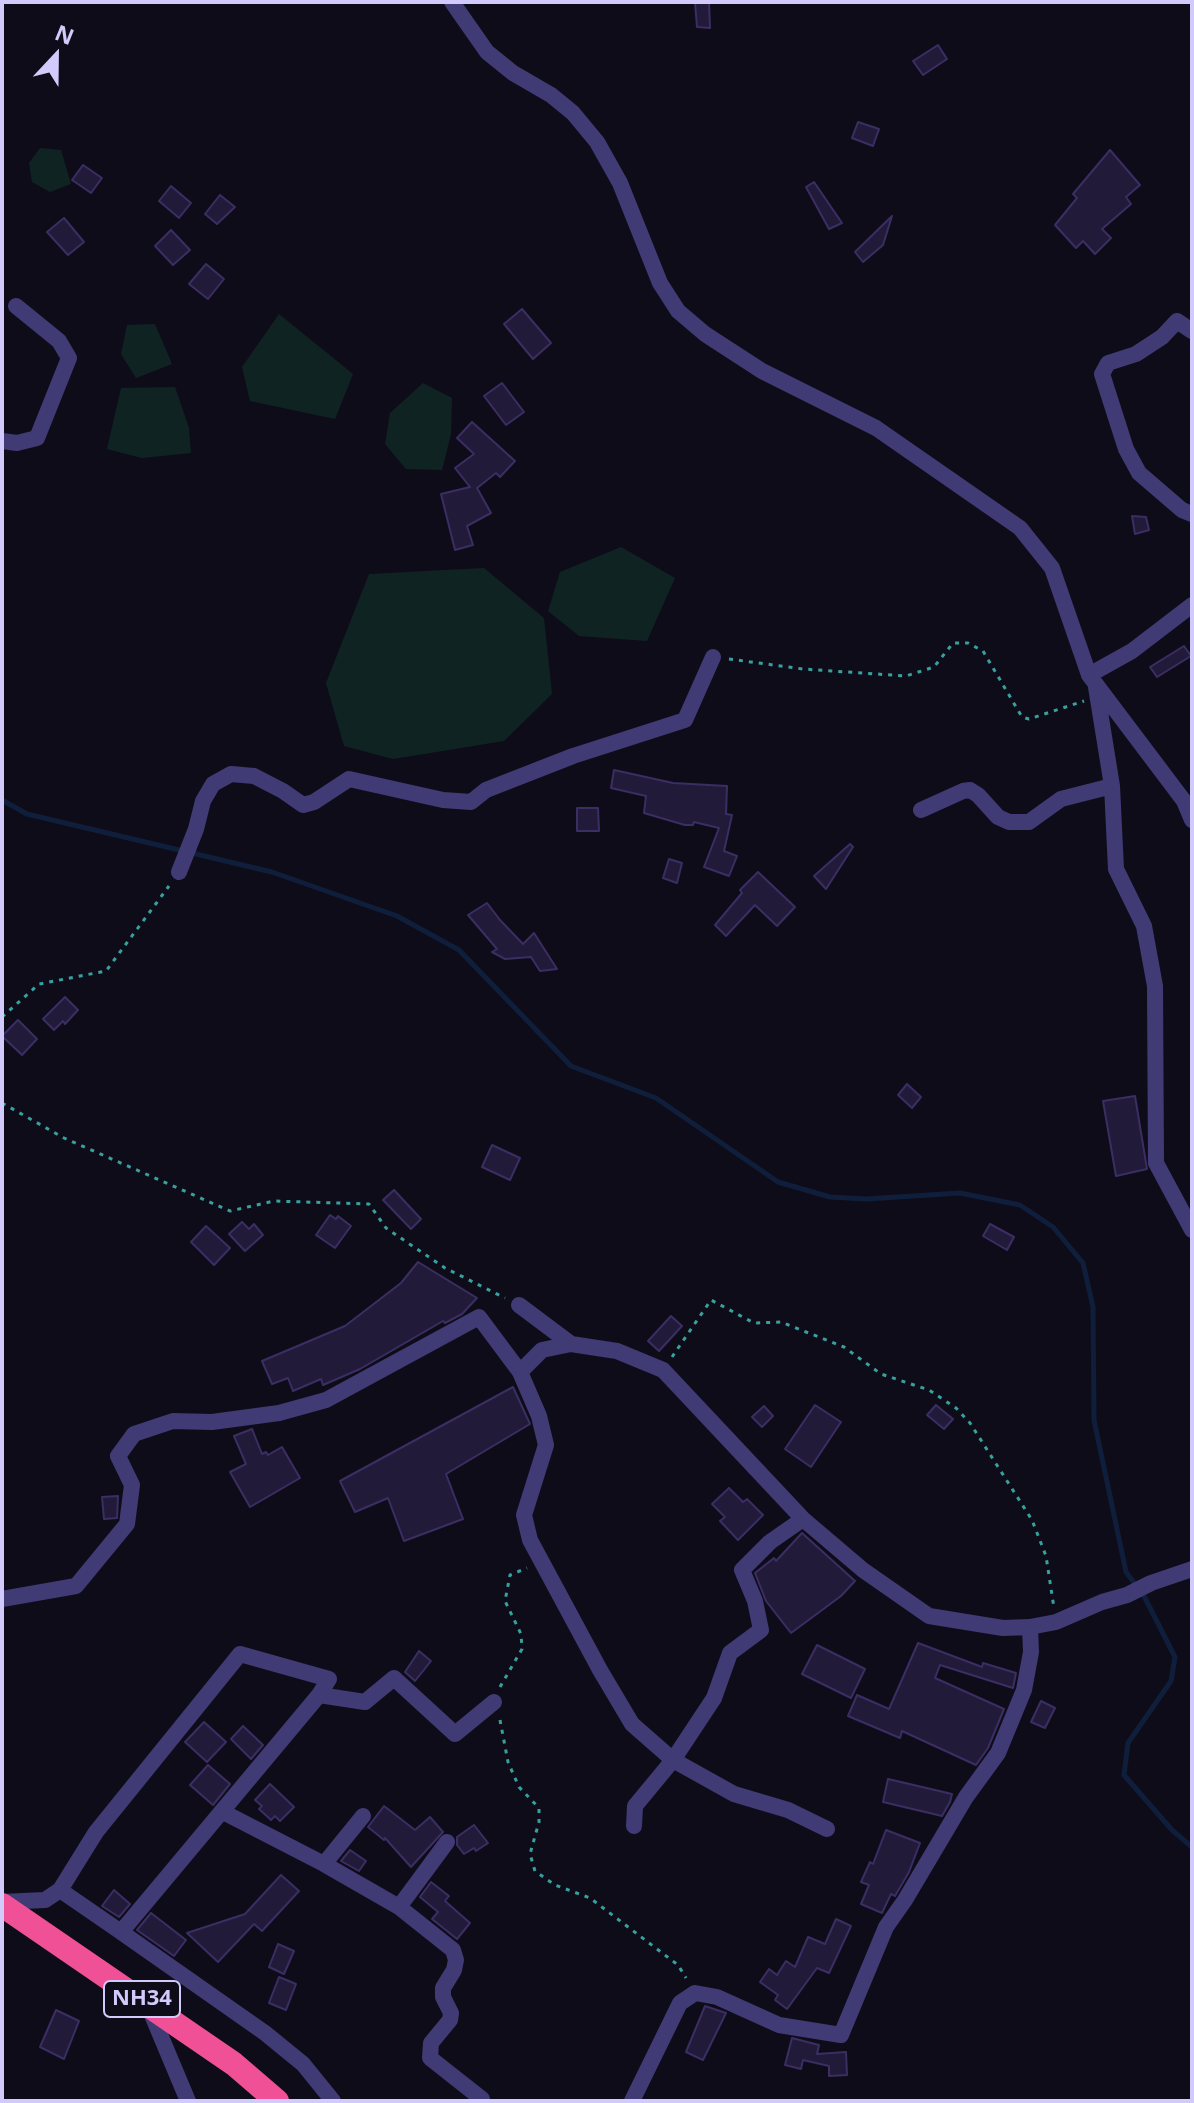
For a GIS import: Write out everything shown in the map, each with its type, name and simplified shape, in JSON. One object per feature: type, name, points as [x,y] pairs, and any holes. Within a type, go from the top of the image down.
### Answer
[{"type":"highway","name":"NH34","points":[[2,1904],[234,2064],[277,2101]]},
{"type":"street","points":[[452,2],[487,52],[513,73],[551,95],[573,113],[597,142],[620,183],[660,283],[678,311],[705,334],[762,371],[876,428],[1020,528],[1052,568],[1094,686],[1112,786],[1116,869],[1144,926],[1155,986],[1156,1163],[1192,1230]]},
{"type":"street","points":[[2,441],[17,443],[37,438],[69,358],[59,341],[16,306]]},
{"type":"street","points":[[1192,331],[1177,321],[1162,337],[1136,354],[1108,363],[1102,374],[1126,449],[1139,473],[1182,510],[1192,514]]},
{"type":"street","points":[[1094,686],[1132,651],[1192,605]]},
{"type":"street","points":[[179,872],[203,801],[213,784],[231,774],[254,776],[303,805],[314,802],[349,779],[443,800],[471,802],[486,790],[573,756],[685,720],[713,657]]},
{"type":"street","points":[[1094,686],[1184,801],[1191,815]]},
{"type":"street","points":[[921,810],[970,790],[998,817],[1009,822],[1029,822],[1061,799],[1112,786]]},
{"type":"street","points":[[519,1305],[571,1344]]},
{"type":"street","points":[[2,1599],[76,1586],[127,1524],[132,1485],[118,1456],[134,1434],[173,1421],[212,1422],[279,1413],[326,1400],[479,1317],[520,1372],[539,1416],[546,1445],[524,1515],[530,1540],[632,1724],[673,1760],[734,1794],[788,1810],[827,1829]]},
{"type":"street","points":[[520,1372],[542,1350],[571,1344],[617,1351],[663,1370],[803,1519],[863,1570],[929,1616],[1003,1628],[1030,1627],[1056,1622],[1192,1569]]},
{"type":"street","points":[[634,1826],[635,1806],[673,1760],[714,1698],[730,1653],[761,1630],[755,1601],[742,1570],[770,1542],[803,1519]]},
{"type":"street","points":[[632,2101],[680,2003],[695,1993],[717,1997],[779,2025],[841,2035],[886,1927],[966,1797],[998,1753],[1016,1714],[1031,1652],[1030,1627]]},
{"type":"street","points":[[2,1904],[45,1900],[60,1890],[96,1832],[240,1654],[329,1679],[223,1812],[121,1932]]},
{"type":"street","points":[[319,1695],[365,1702],[394,1678],[455,1734],[494,1702]]},
{"type":"street","points":[[223,1812],[399,1907],[453,1950],[456,1960],[454,1970],[443,1988],[443,1997],[451,2013],[450,2020],[431,2043],[430,2058],[482,2099]]},
{"type":"street","points":[[324,1864],[363,1816]]},
{"type":"street","points":[[399,1907],[447,1842]]},
{"type":"street","points":[[60,1890],[274,2041],[303,2064],[333,2101]]},
{"type":"street","points":[[147,2003],[188,2101]]},
{"type":"path","points":[[713,657],[803,669],[906,676],[934,667],[953,643],[968,643],[983,651],[1016,712],[1029,719],[1094,686]]},
{"type":"path","points":[[2,1017],[39,984],[106,971],[179,872]]},
{"type":"path","points":[[2,1103],[64,1138],[230,1211],[274,1201],[369,1204],[386,1228],[445,1268],[519,1305]]},
{"type":"path","points":[[663,1370],[711,1300],[754,1323],[781,1322],[844,1347],[881,1374],[929,1390],[956,1408],[970,1423],[1032,1520],[1046,1556],[1056,1622]]},
{"type":"path","points":[[542,1562],[510,1575],[505,1601],[521,1634],[522,1649],[494,1702],[508,1762],[519,1787],[539,1808],[539,1822],[530,1854],[535,1871],[555,1885],[590,1898],[639,1934],[678,1965],[695,1993]]},
{"type":"green space","points":[[40,148],[61,150],[71,184],[50,192],[32,182],[29,163]]},
{"type":"green space","points":[[279,314],[353,374],[335,419],[250,401],[242,367]]},
{"type":"green space","points":[[155,324],[172,364],[136,378],[121,354],[127,325]]},
{"type":"green space","points":[[423,383],[452,398],[451,434],[442,470],[406,469],[385,444],[390,413]]},
{"type":"green space","points":[[175,387],[189,428],[191,453],[142,458],[107,449],[121,388]]},
{"type":"green space","points":[[621,547],[675,578],[647,641],[579,636],[548,611],[560,572]]},
{"type":"green space","points":[[484,568],[544,618],[552,694],[504,741],[393,759],[344,746],[326,683],[369,574]]},
{"type":"building","points":[[695,2],[709,2],[710,28],[697,27]]},
{"type":"building","points":[[938,45],[947,59],[923,75],[913,61]]},
{"type":"building","points":[[858,122],[879,129],[873,146],[852,138]]},
{"type":"building","points":[[1110,150],[1140,185],[1126,197],[1131,204],[1102,229],[1111,238],[1095,254],[1083,241],[1076,248],[1055,225],[1077,198],[1073,194]]},
{"type":"building","points":[[83,165],[102,178],[91,193],[72,180]]},
{"type":"building","points":[[814,182],[842,223],[829,229],[806,187]]},
{"type":"building","points":[[171,186],[191,203],[179,218],[159,201]]},
{"type":"building","points":[[220,195],[235,207],[217,224],[205,214]]},
{"type":"building","points":[[892,216],[883,245],[863,262],[855,252]]},
{"type":"building","points":[[64,218],[84,242],[68,255],[47,232]]},
{"type":"building","points":[[171,230],[190,250],[173,265],[155,246]]},
{"type":"building","points":[[206,264],[224,279],[208,299],[189,284]]},
{"type":"building","points":[[522,309],[551,343],[533,359],[504,324]]},
{"type":"building","points":[[502,383],[524,412],[506,425],[484,396]]},
{"type":"building","points":[[472,422],[515,461],[500,477],[496,473],[477,488],[491,513],[467,526],[473,545],[455,550],[441,494],[470,487],[455,468],[474,454],[457,438]]},
{"type":"building","points":[[1132,516],[1146,517],[1149,530],[1135,534]]},
{"type":"building","points":[[1184,646],[1191,656],[1157,677],[1150,667]]},
{"type":"building","points":[[614,770],[673,783],[727,786],[726,814],[732,815],[724,851],[737,856],[729,876],[704,867],[719,828],[694,822],[693,825],[685,825],[644,813],[646,796],[611,788]]},
{"type":"building","points":[[577,808],[598,808],[599,831],[577,831]]},
{"type":"building","points":[[850,844],[853,847],[826,889],[814,876]]},
{"type":"building","points":[[669,859],[682,863],[677,883],[663,878]]},
{"type":"building","points":[[758,872],[795,907],[777,926],[755,905],[726,936],[715,925],[742,893],[740,890]]},
{"type":"building","points":[[487,903],[523,944],[534,933],[557,969],[540,971],[531,957],[505,959],[492,952],[497,949],[468,915]]},
{"type":"building","points":[[65,997],[78,1010],[65,1024],[63,1021],[54,1030],[43,1019]]},
{"type":"building","points":[[18,1020],[37,1039],[22,1055],[2,1036]]},
{"type":"building","points":[[907,1084],[921,1097],[912,1108],[898,1095]]},
{"type":"building","points":[[1135,1096],[1147,1169],[1116,1176],[1103,1101]]},
{"type":"building","points":[[492,1145],[520,1158],[510,1180],[482,1167]]},
{"type":"building","points":[[394,1190],[421,1219],[411,1229],[383,1200]]},
{"type":"building","points":[[330,1215],[336,1219],[338,1216],[351,1226],[335,1248],[316,1235]]},
{"type":"building","points":[[242,1222],[249,1229],[254,1224],[263,1235],[245,1251],[229,1234]]},
{"type":"building","points":[[990,1224],[1014,1237],[1007,1250],[983,1236]]},
{"type":"building","points":[[206,1226],[230,1248],[214,1265],[191,1242]]},
{"type":"building","points":[[418,1262],[477,1298],[462,1314],[445,1323],[443,1321],[360,1369],[323,1385],[321,1379],[293,1391],[288,1378],[272,1384],[262,1361],[345,1326],[401,1283]]},
{"type":"building","points":[[671,1316],[682,1326],[659,1351],[648,1341]]},
{"type":"building","points":[[513,1387],[530,1424],[446,1474],[463,1519],[404,1541],[388,1498],[355,1512],[340,1481]]},
{"type":"building","points":[[815,1405],[841,1422],[811,1467],[785,1449]]},
{"type":"building","points":[[936,1405],[953,1419],[944,1429],[927,1415]]},
{"type":"building","points":[[764,1406],[773,1416],[762,1427],[752,1417]]},
{"type":"building","points":[[252,1429],[262,1454],[266,1452],[268,1455],[282,1447],[300,1478],[250,1507],[230,1472],[246,1464],[234,1436]]},
{"type":"building","points":[[729,1488],[743,1502],[747,1499],[763,1515],[738,1540],[720,1521],[725,1517],[712,1504]]},
{"type":"building","points":[[118,1496],[117,1518],[104,1519],[102,1497]]},
{"type":"building","points":[[802,1533],[855,1581],[841,1596],[791,1633],[766,1601],[755,1573],[774,1558],[776,1561]]},
{"type":"building","points":[[918,1643],[982,1667],[983,1663],[1016,1673],[1013,1688],[940,1665],[935,1678],[1004,1709],[988,1748],[976,1765],[902,1731],[900,1738],[848,1716],[857,1695],[889,1709]]},
{"type":"building","points":[[817,1645],[865,1669],[851,1698],[802,1674]]},
{"type":"building","points":[[419,1651],[431,1661],[415,1681],[405,1672]]},
{"type":"building","points":[[1041,1701],[1055,1708],[1045,1728],[1031,1722]]},
{"type":"building","points":[[204,1722],[226,1742],[207,1762],[185,1742]]},
{"type":"building","points":[[243,1726],[263,1745],[251,1759],[231,1739]]},
{"type":"building","points":[[208,1765],[230,1784],[213,1805],[190,1785]]},
{"type":"building","points":[[888,1779],[952,1794],[950,1802],[942,1816],[883,1802]]},
{"type":"building","points":[[270,1784],[294,1807],[280,1821],[275,1816],[271,1820],[259,1809],[262,1806],[255,1800]]},
{"type":"building","points":[[384,1806],[415,1830],[430,1817],[443,1832],[411,1867],[385,1838],[368,1827]]},
{"type":"building","points":[[474,1825],[488,1843],[464,1854],[457,1845],[457,1837]]},
{"type":"building","points":[[886,1830],[920,1843],[909,1872],[895,1896],[891,1894],[882,1913],[861,1904],[869,1885],[861,1882],[870,1862],[873,1864]]},
{"type":"building","points":[[350,1850],[366,1861],[359,1871],[341,1861]]},
{"type":"building","points":[[281,1875],[299,1891],[262,1931],[254,1924],[218,1962],[187,1933],[245,1914]]},
{"type":"building","points":[[431,1882],[449,1896],[445,1901],[470,1923],[457,1939],[432,1919],[438,1912],[420,1897]]},
{"type":"building","points":[[114,1890],[130,1904],[119,1917],[102,1906]]},
{"type":"building","points":[[151,1913],[186,1940],[174,1956],[137,1930]]},
{"type":"building","points":[[836,1919],[851,1926],[829,1973],[817,1968],[787,2009],[775,2000],[778,1995],[760,1982],[769,1969],[777,1975],[786,1961],[795,1967],[808,1937],[825,1944]]},
{"type":"building","points":[[278,1944],[294,1951],[284,1974],[269,1967]]},
{"type":"building","points":[[279,1977],[296,1984],[286,2010],[269,2003]]},
{"type":"building","points":[[705,2006],[726,2013],[703,2060],[686,2052]]},
{"type":"building","points":[[56,2010],[79,2021],[64,2059],[40,2047]]},
{"type":"building","points":[[792,2038],[819,2045],[817,2054],[846,2052],[847,2075],[829,2076],[829,2066],[803,2060],[801,2069],[785,2065]]},
{"type":"waterway","points":[[2,800],[27,814],[272,872],[397,916],[459,950],[571,1066],[656,1098],[778,1182],[830,1197],[866,1199],[960,1193],[1020,1205],[1053,1227],[1083,1263],[1093,1307],[1094,1420],[1126,1572],[1144,1596],[1175,1657],[1171,1681],[1128,1743],[1124,1775],[1172,1830],[1192,1847]]}]
